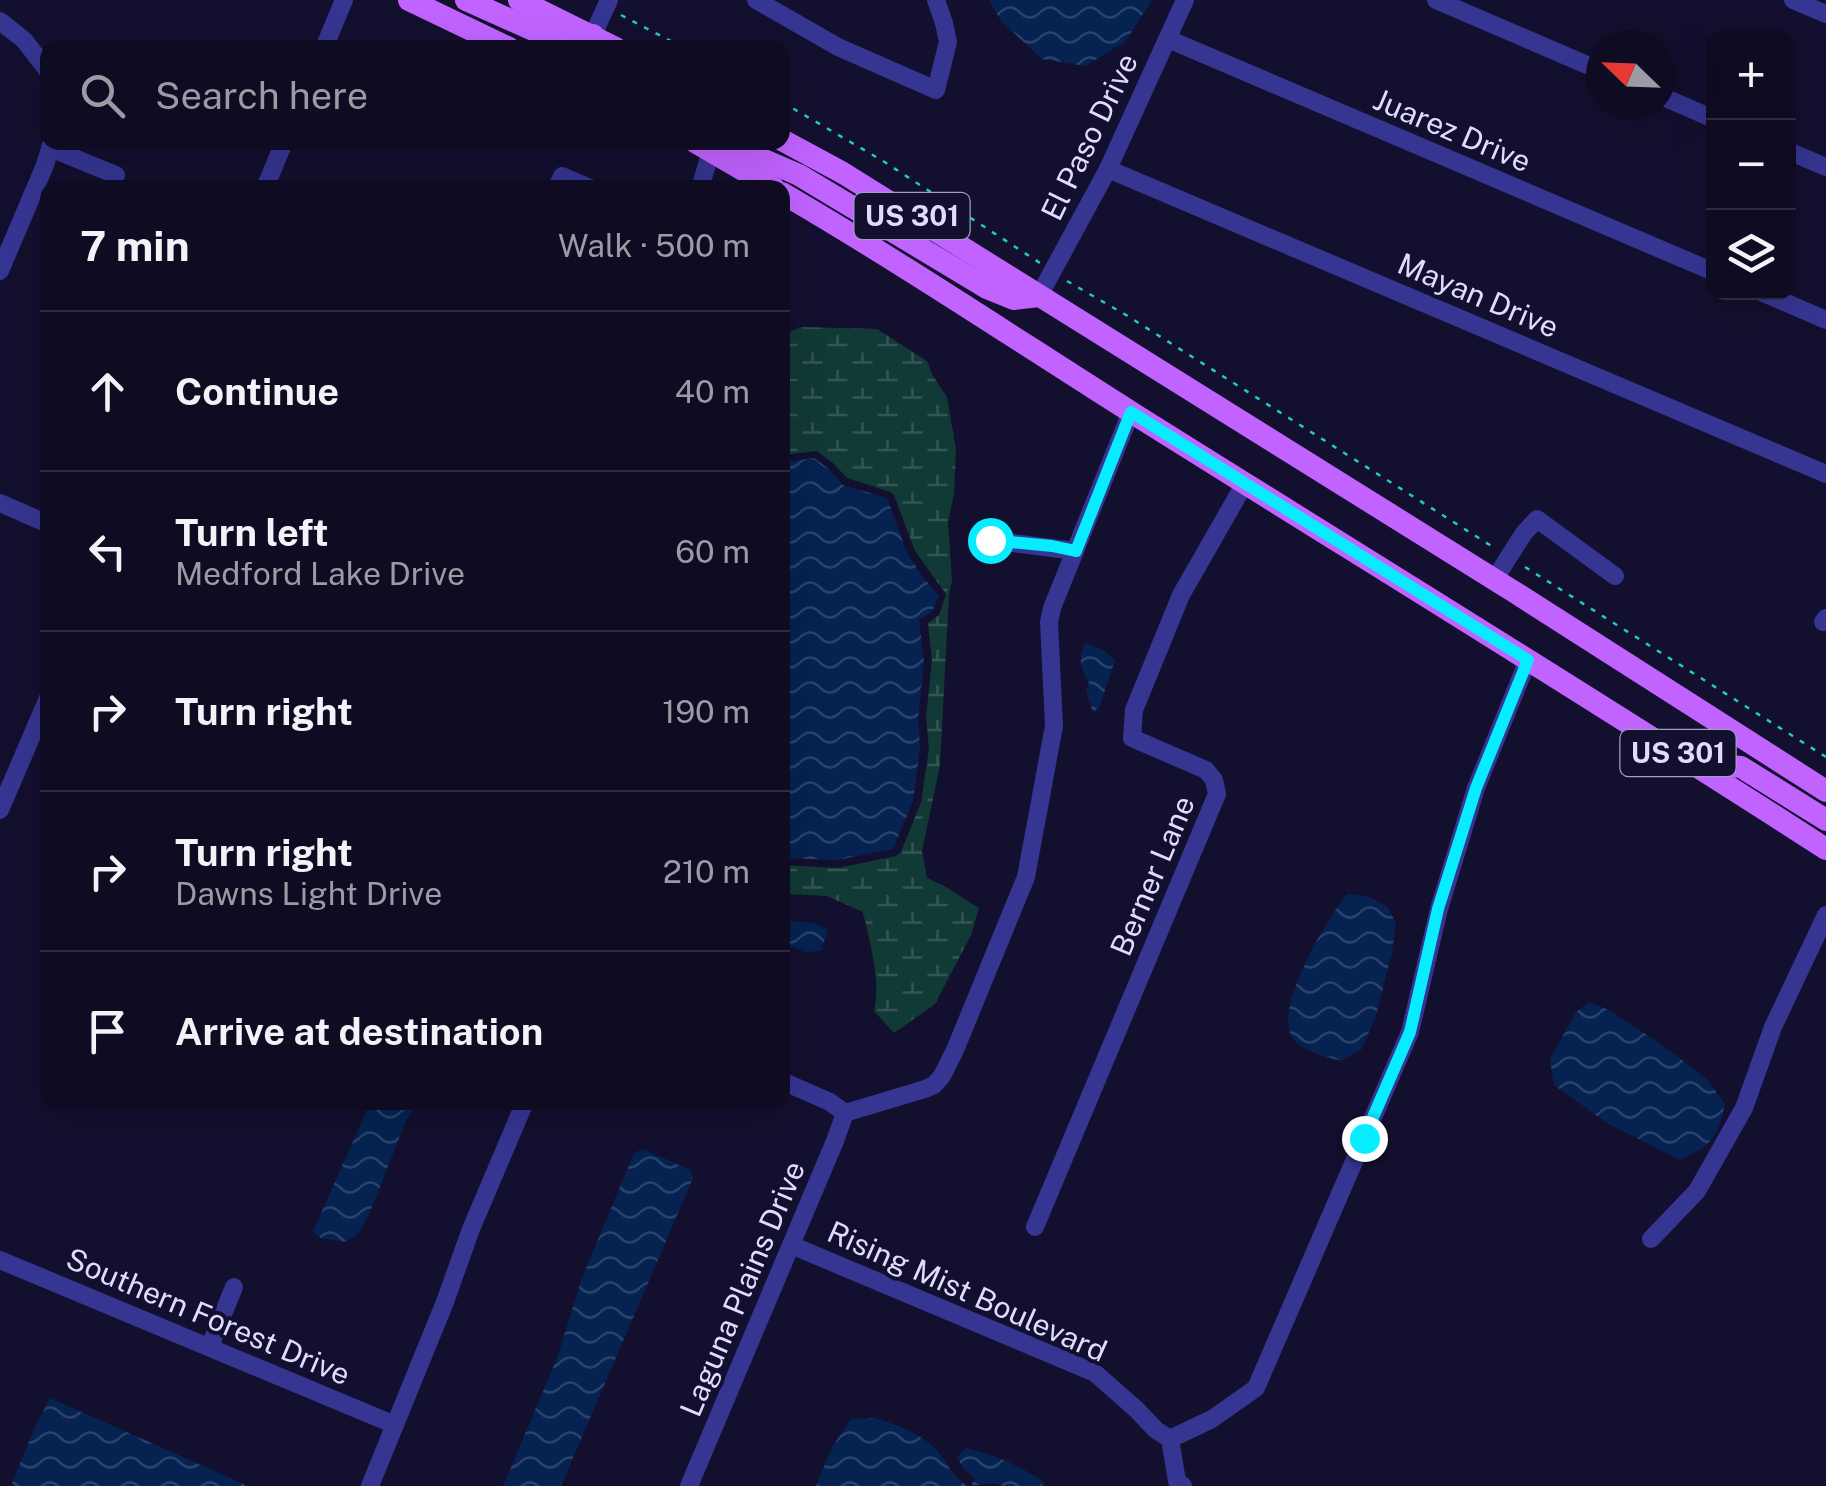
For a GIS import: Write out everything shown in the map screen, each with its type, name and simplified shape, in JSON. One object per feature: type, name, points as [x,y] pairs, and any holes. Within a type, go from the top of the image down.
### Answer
[{"type":"main road","points":[[409,0],[492,40]]},
{"type":"main road","points":[[466,0],[563,40]]},
{"type":"main road","points":[[519,0],[602,40]]},
{"type":"main road","points":[[571,40],[593,35]]},
{"type":"main road","name":"US 301","points":[[790,144],[843,173],[1826,792]]},
{"type":"main road","points":[[710,150],[762,159],[799,175],[987,288],[1014,299],[1039,296]]},
{"type":"main road","points":[[710,150],[761,180]]},
{"type":"main road","name":"US 301","points":[[790,197],[1826,848]]},
{"type":"main road","points":[[1693,762],[1741,767],[1826,820]]},
{"type":"street","points":[[327,40],[344,0]]},
{"type":"street","points":[[593,35],[608,0]]},
{"type":"street","points":[[756,0],[791,8],[838,47],[936,90],[948,42],[936,0]]},
{"type":"street","name":"El Paso Drive","points":[[1039,296],[1108,170],[1185,0]]},
{"type":"street","points":[[1436,0],[1586,64]]},
{"type":"street","points":[[1793,0],[1826,14]]},
{"type":"street","points":[[0,22],[24,40],[40,61]]},
{"type":"street","name":"Juarez Drive","points":[[1168,40],[1706,269]]},
{"type":"street","points":[[1676,103],[1706,116]]},
{"type":"street","points":[[1,267],[49,150]]},
{"type":"street","points":[[61,150],[116,176]]},
{"type":"street","points":[[268,180],[281,150]]},
{"type":"street","points":[[702,180],[710,150]]},
{"type":"street","points":[[1796,154],[1826,167]]},
{"type":"street","name":"Mayan Drive","points":[[1108,170],[1826,474]]},
{"type":"street","points":[[1780,300],[1826,320]]},
{"type":"street","points":[[790,1084],[845,1113],[925,1090],[942,1076],[1021,894],[1054,726],[1049,622],[1052,608],[1131,412]]},
{"type":"street","name":"Berner Lane","points":[[1035,1227],[1217,794],[1214,780],[1206,770],[1132,738],[1134,710],[1181,595],[1244,483]]},
{"type":"street","points":[[0,503],[40,520]]},
{"type":"street","points":[[1494,580],[1537,519],[1616,576]]},
{"type":"street","points":[[990,540],[1076,551]]},
{"type":"street","points":[[1183,1486],[1177,1481],[1170,1439],[1212,1419],[1256,1388],[1410,1032],[1438,909],[1476,788],[1528,660]]},
{"type":"street","points":[[0,810],[40,717]]},
{"type":"street","points":[[1650,1239],[1697,1191],[1744,1108],[1774,1027],[1826,915]]},
{"type":"street","points":[[370,1486],[521,1110]]},
{"type":"street","name":"Laguna Plains Drive","points":[[689,1486],[845,1113]]},
{"type":"street","name":"Rising Mist Boulevard","points":[[791,1246],[1095,1373],[1170,1439]]},
{"type":"street","name":"Southern Forest Drive","points":[[0,1260],[395,1425]]},
{"type":"street","points":[[210,1346],[234,1287]]},
{"type":"path","points":[[624,17],[669,40]]},
{"type":"path","points":[[790,107],[883,161],[1032,258]]},
{"type":"path","points":[[1073,285],[1491,545]]},
{"type":"path","points":[[1524,566],[1826,757]]},
{"type":"green space","points":[[800,327],[877,329],[927,361],[947,397],[956,450],[948,522],[952,580],[940,765],[922,851],[927,878],[979,908],[971,935],[935,1004],[894,1033],[874,1011],[875,974],[863,912],[827,896],[790,894],[790,865],[838,868],[901,852],[921,802],[929,749],[926,718],[932,660],[928,623],[939,615],[946,594],[915,551],[894,495],[847,478],[817,451],[790,454],[790,332]]},
{"type":"water","points":[[989,0],[1152,0],[1125,42],[1085,66],[1042,59],[1001,21]]},
{"type":"water","points":[[814,458],[843,485],[887,498],[907,553],[939,596],[932,612],[919,620],[924,661],[913,801],[893,849],[837,860],[790,858],[790,461]]},
{"type":"water","points":[[1085,643],[1115,660],[1100,706],[1093,713],[1086,690],[1089,682],[1081,663]]},
{"type":"water","points":[[1347,894],[1367,896],[1388,907],[1396,923],[1376,1016],[1361,1050],[1341,1061],[1302,1046],[1292,1037],[1288,1024],[1305,964]]},
{"type":"water","points":[[790,921],[815,923],[828,930],[821,951],[805,952],[790,947]]},
{"type":"water","points":[[1589,1002],[1609,1010],[1707,1079],[1725,1104],[1716,1133],[1706,1145],[1680,1160],[1607,1123],[1554,1085],[1550,1059],[1576,1012]]},
{"type":"water","points":[[367,1110],[412,1110],[358,1234],[344,1242],[321,1238],[314,1229]]},
{"type":"water","points":[[643,1149],[690,1170],[693,1178],[561,1486],[503,1486],[557,1358],[582,1278],[634,1153]]},
{"type":"water","points":[[50,1398],[244,1484],[245,1486],[14,1486]]},
{"type":"water","points":[[876,1418],[929,1443],[968,1486],[816,1486],[832,1447],[851,1419]]},
{"type":"water","points":[[966,1448],[1006,1461],[1044,1482],[1042,1486],[971,1486],[975,1478],[963,1469],[957,1457]]},
{"type":"route","points":[[990,540],[1076,551],[1131,412],[1528,660],[1476,788],[1438,909],[1410,1032],[1364,1138]]}]
